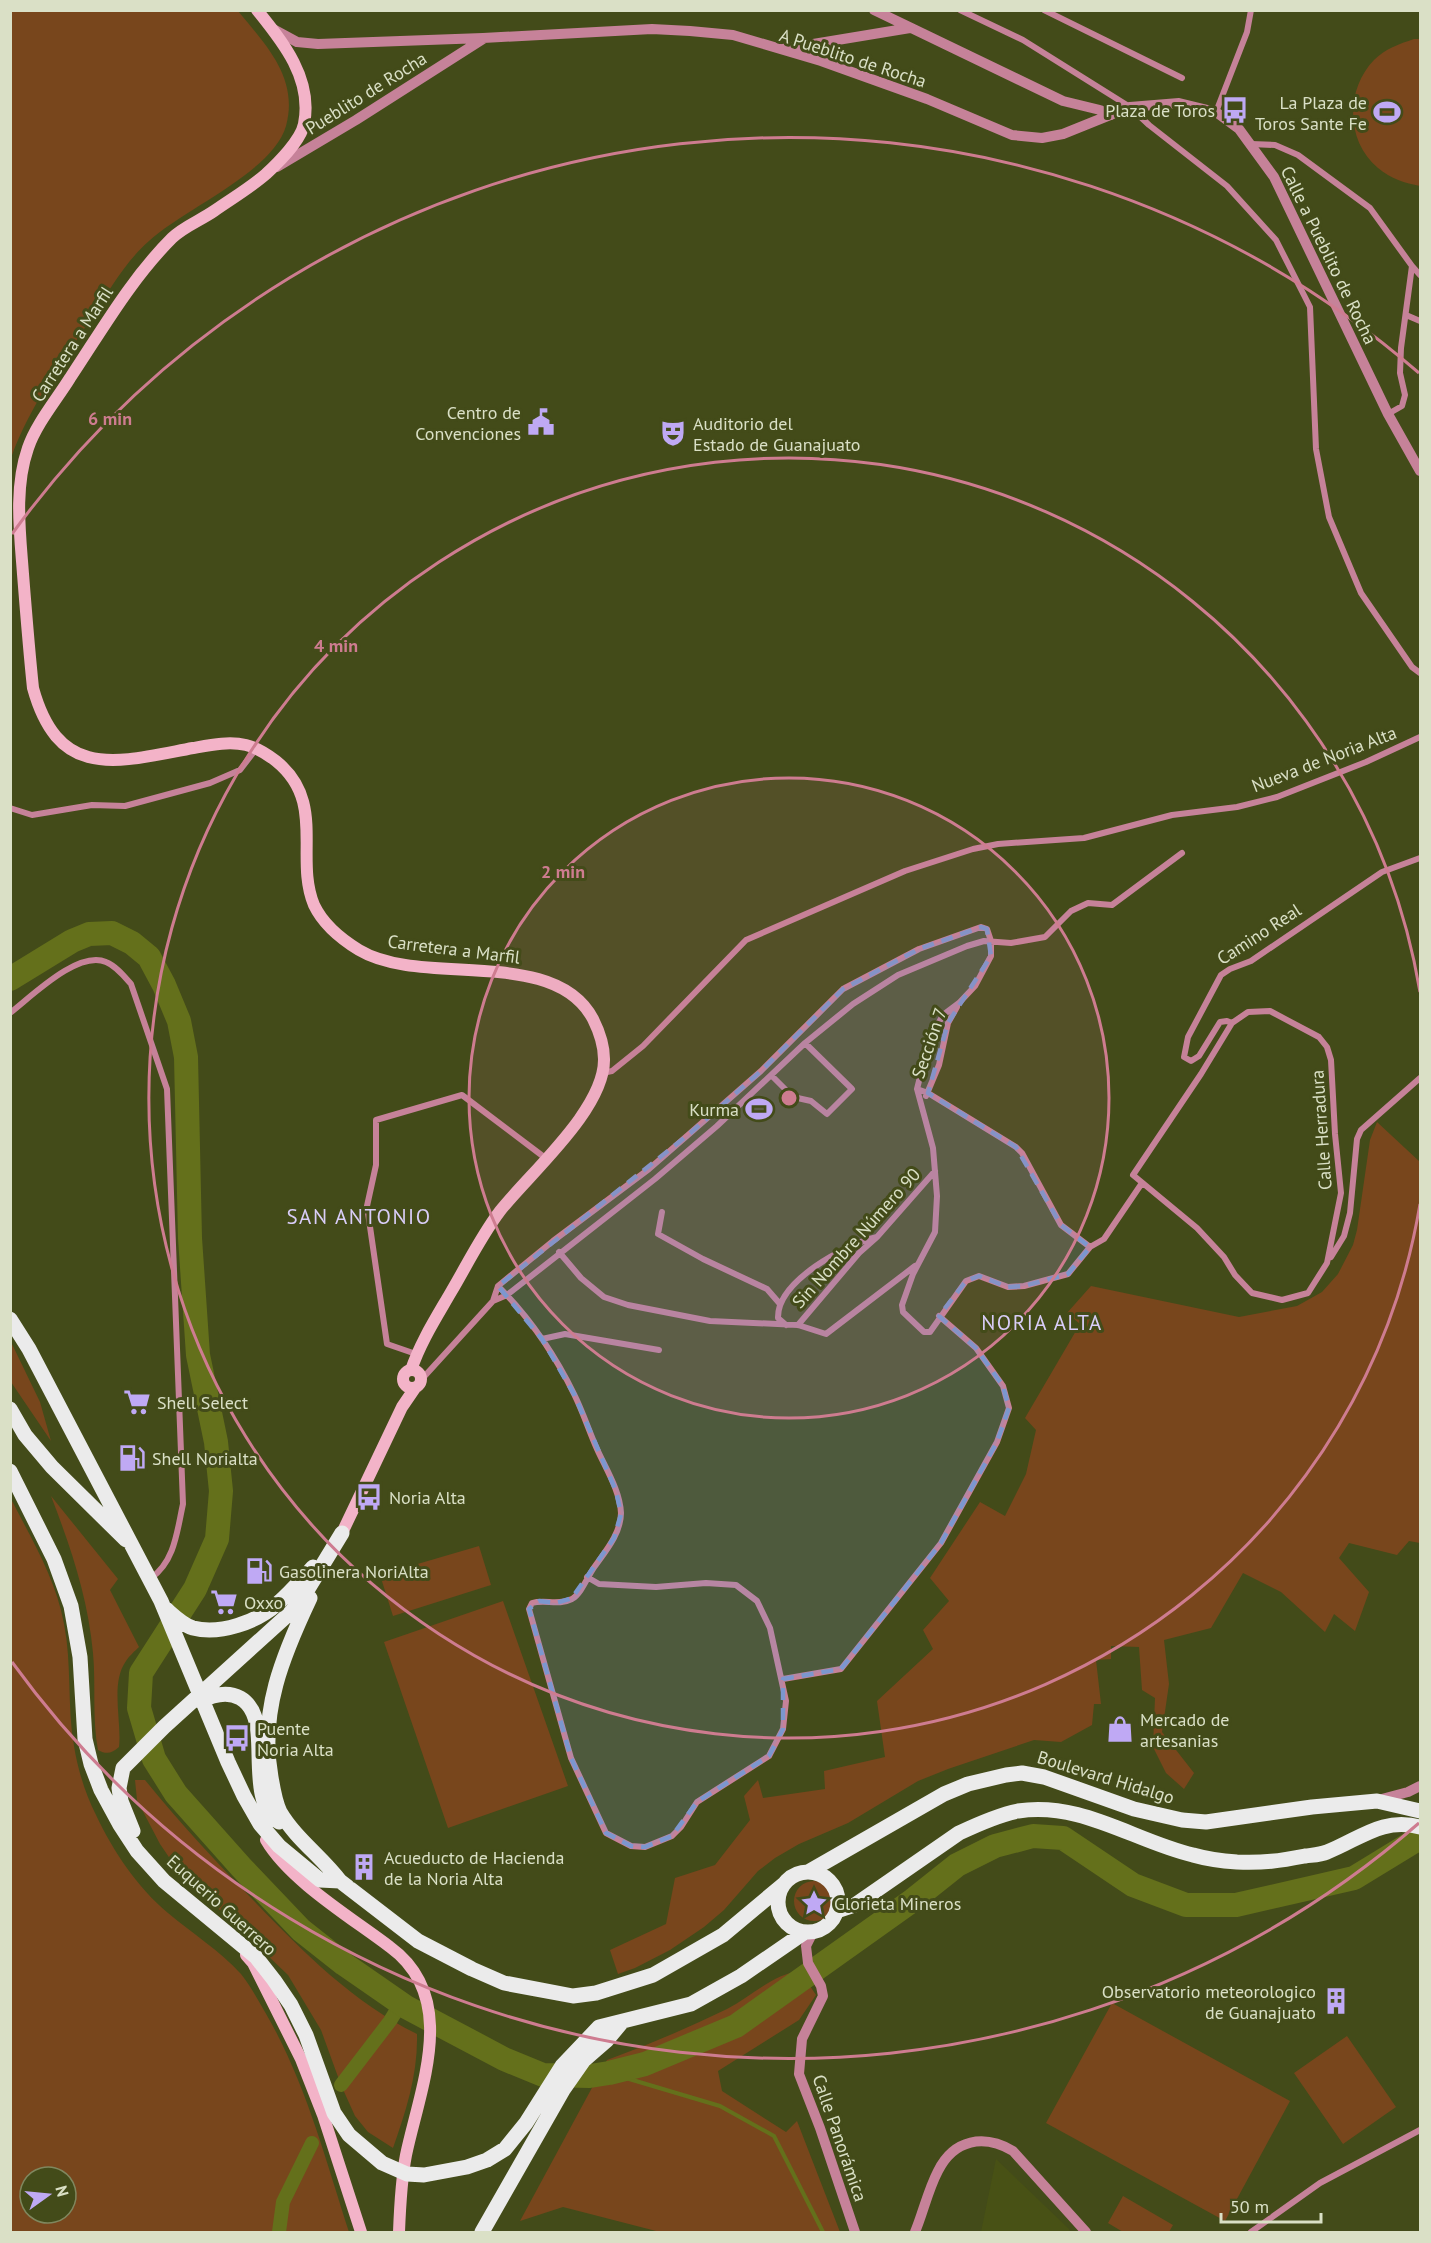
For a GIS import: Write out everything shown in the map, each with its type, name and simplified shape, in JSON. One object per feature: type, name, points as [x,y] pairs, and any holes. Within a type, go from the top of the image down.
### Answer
[{"type":"main road","name":"Carretera a Marfil","points":[[257,10],[292,57],[300,75],[304,100],[304,125],[291,147],[265,174],[174,236],[128,290],[49,410],[28,447],[21,483],[19,520],[33,688],[40,714],[56,736],[75,752],[99,760],[127,760],[219,743],[244,744],[264,752],[294,779],[303,802],[307,830],[309,885],[314,905],[326,924],[361,952],[388,962],[523,976],[553,983],[573,994],[589,1012],[598,1029],[603,1047],[605,1060],[602,1073]]},
{"type":"main road","points":[[402,1407],[403,1381],[406,1373],[411,1370],[420,1344],[481,1238],[501,1210],[565,1139],[599,1089],[602,1073]]},
{"type":"main road","points":[[10,1319],[29,1349],[163,1604],[228,1762],[270,1847],[306,1885],[394,1949],[421,1983],[428,2006],[430,2033],[423,2093],[401,2184],[399,2232]]},
{"type":"main road","points":[[411,1370],[419,1373],[418,1384],[402,1407],[285,1652],[277,1676],[270,1708],[267,1740],[270,1773],[279,1810],[292,1829],[311,1851],[329,1866],[340,1881],[418,1941],[504,1983],[573,1996],[596,1993],[653,1975],[723,1935],[790,1878],[808,1872],[816,1873],[829,1881],[837,1895],[837,1911],[828,1925],[809,1932],[741,1976],[691,2004],[622,2022],[607,2040],[584,2060],[563,2091],[482,2232]]},
{"type":"main road","points":[[403,1381],[409,1388],[418,1384]]},
{"type":"main road","points":[[10,1409],[25,1435],[52,1467],[136,1551]]},
{"type":"main road","name":"Euquerio Guerrero","points":[[10,1471],[54,1559],[71,1606],[78,1640],[83,1716],[91,1764],[101,1790],[120,1826],[137,1851],[159,1875],[256,1957],[274,1980],[291,2005],[306,2035],[334,2113],[349,2135],[382,2163],[407,2174],[424,2175],[467,2167],[487,2160],[505,2150],[562,2066],[599,2027],[622,2022]]},
{"type":"main road","points":[[159,1875],[130,1827],[121,1801],[120,1777],[123,1768],[164,1727],[217,1688],[291,1612],[300,1602],[342,1533]]},
{"type":"main road","points":[[163,1604],[192,1628],[225,1628],[260,1616],[276,1605],[330,1550]]},
{"type":"main road","points":[[217,1688],[236,1695],[250,1709],[258,1733],[261,1790],[273,1819],[292,1829]]},
{"type":"main road","name":"Boulevard Hidalgo","points":[[808,1872],[944,1794],[968,1784],[1022,1773],[1044,1777],[1134,1809],[1182,1820],[1206,1822],[1377,1801]]},
{"type":"main road","points":[[244,1796],[260,1824],[279,1846],[320,1880],[340,1881]]},
{"type":"main road","points":[[1377,1801],[1413,1809]]},
{"type":"main road","points":[[837,1911],[855,1905],[959,1833],[1018,1811],[1037,1809],[1083,1815],[1191,1855],[1268,1864],[1329,1851],[1391,1824],[1404,1823],[1420,1827]]},
{"type":"main road","points":[[784,1884],[778,1901],[783,1918],[788,1925],[809,1932]]},
{"type":"main road","points":[[232,1938],[253,1963],[301,2059],[323,2115],[361,2232]]},
{"type":"street","points":[[874,10],[1063,101],[1111,115]]},
{"type":"street","points":[[960,10],[1023,40],[1130,107],[1149,125],[1227,186],[1276,240],[1310,307],[1316,449],[1329,517],[1361,593],[1412,667],[1420,673]]},
{"type":"street","points":[[1216,112],[1246,32],[1251,10]]},
{"type":"street","points":[[1045,11],[1182,78]]},
{"type":"street","name":"A Pueblito de Rocha","points":[[272,28],[297,42],[318,44],[652,29],[690,30],[733,35],[821,61],[916,95],[1012,135],[1042,138],[1063,134],[1130,107]]},
{"type":"street","points":[[780,50],[910,28]]},
{"type":"street","name":"Pueblito de Rocha","points":[[265,174],[356,120],[483,38]]},
{"type":"street","name":"Calle a Pueblito de Rocha","points":[[1130,107],[1179,103],[1216,112],[1239,129],[1274,177],[1388,414],[1420,471]]},
{"type":"street","points":[[1250,144],[1275,145],[1298,155],[1370,208],[1420,275]]},
{"type":"street","points":[[1388,414],[1402,406],[1405,395],[1400,373],[1412,266]]},
{"type":"street","points":[[1406,315],[1420,321]]},
{"type":"street","name":"Nueva de Noria Alta","points":[[602,1073],[612,1071],[643,1046],[746,940],[905,871],[973,849],[998,844],[1084,838],[1172,815],[1237,807],[1284,794],[1366,762],[1420,736]]},
{"type":"street","points":[[10,807],[32,815],[92,805],[125,806],[210,783],[240,770],[256,748]]},
{"type":"street","points":[[493,1301],[507,1295],[664,1172],[717,1126],[805,1043],[853,1004],[898,975],[967,946],[991,940],[1011,943],[1045,936],[1071,911],[1088,903],[1112,905],[1182,853]]},
{"type":"street","name":"Camino Real","points":[[1232,1023],[1227,1020],[1220,1022],[1199,1056],[1191,1060],[1184,1057],[1188,1037],[1221,975],[1251,961],[1382,873],[1420,858]]},
{"type":"street","points":[[418,1384],[493,1301],[498,1286],[553,1241],[649,1169],[766,1067],[843,989],[919,949],[964,932],[981,927],[987,929],[991,940]]},
{"type":"street","name":"Sección 7","points":[[921,1102],[928,1093],[939,1065],[948,1023],[983,972],[991,956],[991,940]]},
{"type":"street","points":[[10,1013],[64,971],[79,963],[94,960],[106,962],[119,971],[130,984],[165,1081],[183,1504],[173,1551],[159,1573],[150,1578]]},
{"type":"street","name":"Sección 7","points":[[917,1089],[921,1065],[930,1038],[943,1015],[959,1004]]},
{"type":"street","name":"Calle Herradura","points":[[1142,1183],[1197,1228],[1224,1257],[1235,1275],[1252,1293],[1282,1300],[1308,1293],[1327,1263],[1341,1193],[1331,1060],[1327,1047],[1318,1037],[1270,1011],[1248,1012],[1232,1023]]},
{"type":"street","points":[[917,1089],[933,1148],[937,1196],[935,1232],[918,1263],[902,1305],[903,1312],[924,1332],[930,1332],[939,1316],[966,1281],[979,1276],[1008,1287],[1024,1287],[1068,1274],[1090,1247],[1104,1239],[1142,1183],[1132,1175],[1201,1074],[1232,1023]]},
{"type":"street","points":[[771,1075],[793,1096],[811,1101],[827,1114],[852,1089],[805,1043]]},
{"type":"street","points":[[1327,1263],[1344,1236],[1348,1221],[1357,1139],[1361,1130],[1420,1078]]},
{"type":"street","points":[[917,1089],[928,1093],[1016,1147],[1022,1153],[1061,1225],[1090,1247]]},
{"type":"street","points":[[416,1354],[387,1344],[367,1206],[376,1165],[376,1120],[462,1095],[548,1160]]},
{"type":"street","name":"Sin Nombre Número 90","points":[[798,1325],[859,1253],[877,1237],[935,1171]]},
{"type":"street","points":[[662,1212],[658,1234],[703,1259],[767,1289],[780,1304]]},
{"type":"street","points":[[787,1326],[778,1318],[780,1304],[796,1282],[842,1248],[877,1237]]},
{"type":"street","points":[[559,1252],[581,1278],[604,1297],[628,1305],[710,1321],[798,1325],[826,1334],[918,1263]]},
{"type":"street","points":[[498,1286],[542,1339],[574,1394],[616,1491],[621,1514],[614,1538],[587,1577],[573,1598],[556,1603],[539,1601],[532,1604],[529,1609],[571,1758],[606,1833],[631,1846],[645,1847],[672,1836],[681,1827],[697,1802],[769,1756],[783,1729],[786,1701],[783,1679],[770,1628],[757,1601],[736,1585],[706,1583],[656,1587],[599,1584],[587,1577]]},
{"type":"street","points":[[783,1679],[841,1669],[941,1543],[998,1442],[1009,1408],[1003,1386],[976,1348],[939,1316]]},
{"type":"street","points":[[542,1339],[566,1334],[659,1350]]},
{"type":"street","points":[[1377,1801],[1420,1786]]},
{"type":"street","name":"Calle Panorámica","points":[[809,1932],[806,1946],[808,1963],[821,1986],[823,1996],[802,2039],[799,2074],[855,2232]]},
{"type":"street","points":[[1251,2232],[1320,2183],[1420,2130]]},
{"type":"street","points":[[915,2232],[938,2171],[946,2158],[957,2149],[978,2140],[1001,2144],[1013,2151],[1086,2232]]},
{"type":"highlighted area","points":[[981,927],[987,929],[991,956],[948,1023],[928,1093],[1016,1147],[1061,1225],[1090,1247],[1068,1274],[1024,1286],[1008,1287],[979,1276],[966,1281],[939,1316],[976,1348],[1003,1386],[1009,1408],[997,1442],[941,1543],[841,1669],[783,1679],[783,1729],[769,1756],[697,1802],[672,1836],[645,1847],[631,1846],[606,1833],[571,1758],[529,1609],[539,1601],[556,1603],[572,1598],[614,1538],[621,1514],[616,1491],[574,1394],[542,1339],[498,1286],[688,1135],[761,1071],[843,989],[919,949]]},
{"type":"shaded area","points":[[11,10],[238,11],[277,63],[284,77],[289,109],[286,126],[278,143],[264,159],[226,188],[165,228],[140,249],[125,267],[47,386],[18,439],[11,458]]},
{"type":"shaded area","name":"La Plaza de Toros Sante Fe","points":[[1414,39],[1420,39],[1420,186],[1388,175],[1367,157],[1355,130],[1353,116],[1358,86],[1374,60],[1388,50]]},
{"type":"shaded area","points":[[1377,1122],[1420,1162],[1420,1543],[1409,1541],[1397,1555],[1349,1543],[1339,1558],[1369,1592],[1355,1631],[1334,1614],[1325,1632],[1281,1592],[1243,1573],[1211,1628],[1164,1640],[1169,1684],[1162,1732],[1194,1773],[1184,1789],[1166,1773],[1153,1747],[1155,1698],[1142,1690],[1139,1647],[1111,1646],[1111,1659],[1096,1660],[1101,1704],[1094,1704],[1092,1725],[1061,1742],[1034,1740],[918,1781],[848,1823],[799,1844],[775,1858],[758,1871],[724,1910],[704,1927],[670,1950],[618,1974],[610,1950],[666,1924],[675,1878],[715,1865],[750,1820],[744,1796],[758,1780],[763,1798],[825,1789],[824,1771],[885,1757],[877,1701],[933,1649],[923,1630],[949,1601],[930,1578],[980,1502],[1005,1516],[1026,1474],[1036,1430],[1025,1418],[1080,1324],[1067,1313],[1091,1286],[1239,1317],[1297,1306],[1322,1292],[1338,1274],[1353,1245],[1370,1140]]},
{"type":"shaded area","points":[[11,1342],[40,1402],[51,1441],[11,1382]]},
{"type":"shaded area","points":[[51,1496],[118,1579],[110,1590],[139,1647],[127,1659],[121,1670],[118,1691],[119,1747],[109,1753],[98,1750],[91,1633],[72,1554]]},
{"type":"shaded area","points":[[11,1499],[42,1560],[60,1607],[68,1654],[74,1746],[82,1781],[92,1807],[118,1855],[146,1892],[233,1966],[254,1993],[279,2038],[303,2092],[349,2232],[11,2232]]},
{"type":"shaded area","points":[[479,1546],[491,1585],[393,1616],[380,1575]]},
{"type":"shaded area","points":[[503,1601],[568,1786],[448,1828],[384,1642]]},
{"type":"shaded area","points":[[135,1780],[145,1780],[213,1858],[311,1958],[351,1992],[417,2034],[413,2078],[407,2106],[393,2148],[368,2132],[355,2116],[321,2030],[288,1975],[177,1869],[160,1844],[137,1800]]},
{"type":"shaded area","points":[[814,1881],[828,1887],[834,1901],[828,1915],[814,1921],[800,1915],[794,1901],[800,1887]]},
{"type":"shaded area","points":[[800,1971],[816,1995],[799,2020],[718,2071],[722,2091],[786,2132],[797,2121],[840,2232],[660,2232],[563,2207],[520,2221],[607,2060],[698,2023],[736,2004],[771,1981]]},
{"type":"shaded area","points":[[1112,2003],[1290,2101],[1225,2221],[1046,2123]]},
{"type":"shaded area","points":[[1347,2036],[1396,2107],[1343,2144],[1294,2073]]},
{"type":"shaded area","points":[[996,2159],[1069,2229],[1070,2232],[981,2232]]},
{"type":"shaded area","points":[[1123,2196],[1173,2225],[1169,2232],[1123,2232],[1108,2223]]},
{"type":"waterway","points":[[10,979],[72,941],[89,934],[112,933],[132,943],[149,957],[179,1021],[186,1057],[190,1238],[198,1355],[216,1442],[221,1491],[217,1539],[195,1589],[141,1673],[139,1708],[154,1759],[176,1794],[301,1930],[344,1964],[406,2007],[504,2059],[543,2075],[590,2076],[609,2073],[645,2064],[736,2026],[913,1900],[957,1865],[995,1846],[1033,1836],[1063,1838],[1133,1885],[1186,1905],[1236,1905],[1354,1878],[1413,1842],[1420,1833]]},
{"type":"waterway","points":[[341,2085],[401,2003]]},
{"type":"waterway","points":[[609,2073],[720,2106],[774,2136],[823,2232]]},
{"type":"waterway","points":[[279,2232],[283,2202],[312,2143]]},
{"type":"place","name":"Plaza de Toros","points":[[1235,110]]},
{"type":"place","name":"La Plaza de Toros Sante Fe","points":[[1387,112]]},
{"type":"place","name":"Centro de Convenciones","points":[[541,422]]},
{"type":"place","name":"Auditorio del Estado de Guanajuato","points":[[673,433]]},
{"type":"place","name":"Kurma","points":[[759,1109]]},
{"type":"place","name":"Shell Select","points":[[137,1402]]},
{"type":"place","name":"Shell Norialta","points":[[132,1458]]},
{"type":"place","name":"Noria Alta","points":[[369,1497]]},
{"type":"place","name":"Gasolinera NoriAlta","points":[[259,1571]]},
{"type":"place","name":"Oxxo","points":[[224,1602]]},
{"type":"place","name":"Mercado de artesanias","points":[[1120,1729]]},
{"type":"place","name":"Puente Noria Alta","points":[[237,1738]]},
{"type":"place","name":"Acueducto de Hacienda de la Noria Alta","points":[[364,1867]]},
{"type":"place","name":"Glorieta Mineros","points":[[814,1903]]},
{"type":"place","name":"Observatorio meteorologico de Guanajuato","points":[[1336,2001]]},
{"type":"district","name":"SAN ANTONIO","points":[[359,1216]]},
{"type":"district","name":"NORIA ALTA","points":[[1042,1322]]}]
